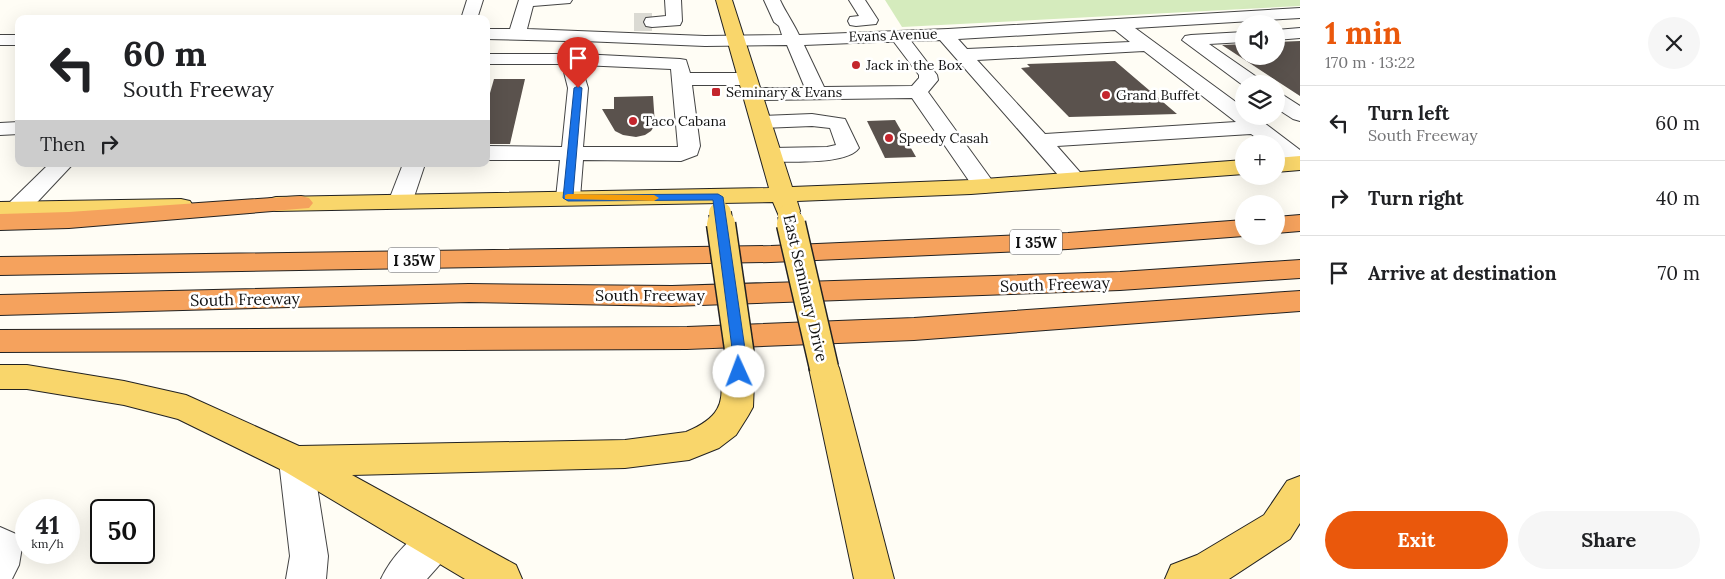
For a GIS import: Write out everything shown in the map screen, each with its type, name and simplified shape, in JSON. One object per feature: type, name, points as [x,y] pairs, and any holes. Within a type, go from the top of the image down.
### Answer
[{"type":"highway","points":[[6,213],[69,220],[301,203]]},
{"type":"highway","points":[[1285,224],[1300,223]]},
{"type":"highway","name":"I 35W","points":[[0,266],[771,254],[1078,240],[1235,229]]},
{"type":"highway","name":"South Freeway","points":[[0,305],[469,293],[682,296],[1120,281],[1300,269]]},
{"type":"highway","points":[[0,341],[688,338],[914,329],[1300,301]]},
{"type":"main road","name":"East Seminary Drive","points":[[724,0],[744,28],[751,87],[787,205],[874,579]]},
{"type":"main road","points":[[1285,164],[1300,161]]},
{"type":"main road","points":[[301,203],[568,198],[719,205],[787,205],[984,186],[1235,168]]},
{"type":"main road","points":[[296,461],[625,454],[689,446],[707,438],[724,425],[737,407],[740,356],[719,205]]},
{"type":"main road","points":[[0,378],[27,377],[114,391],[186,408],[296,461],[502,579]]},
{"type":"main road","points":[[1185,579],[1209,570],[1277,527],[1300,492]]},
{"type":"street","points":[[470,15],[475,0]]},
{"type":"street","points":[[564,0],[526,1],[519,26],[606,21]]},
{"type":"street","points":[[652,22],[674,21],[673,0]]},
{"type":"street","points":[[772,0],[794,39],[818,93]]},
{"type":"street","points":[[839,21],[870,20],[856,0]]},
{"type":"street","name":"Evans Avenue","points":[[490,33],[519,26],[576,36],[644,40],[744,28],[794,39],[943,33],[1300,13]]},
{"type":"street","points":[[856,21],[867,36]]},
{"type":"street","points":[[744,28],[784,22],[803,22]]},
{"type":"street","points":[[1118,24],[1300,161]]},
{"type":"street","points":[[943,33],[1074,179]]},
{"type":"street","points":[[1285,35],[1300,34]]},
{"type":"street","points":[[898,35],[928,75],[929,80],[923,84],[918,92]]},
{"type":"street","points":[[568,198],[578,88],[570,59],[576,36]]},
{"type":"street","points":[[1235,38],[1191,40],[1241,75]]},
{"type":"street","points":[[0,40],[15,40]]},
{"type":"street","points":[[641,62],[644,40]]},
{"type":"street","points":[[962,55],[1148,46]]},
{"type":"street","points":[[490,59],[570,59],[680,64],[689,150],[681,154],[490,153]]},
{"type":"street","points":[[683,80],[818,93],[918,92]]},
{"type":"street","points":[[918,92],[984,186]]},
{"type":"street","points":[[1285,105],[1300,115]]},
{"type":"street","points":[[762,122],[812,120],[838,123],[848,148],[828,154],[772,155]]},
{"type":"street","points":[[1039,141],[1257,127]]},
{"type":"street","points":[[0,129],[15,128]]},
{"type":"street","points":[[6,213],[59,167]]},
{"type":"street","points":[[401,200],[413,167]]},
{"type":"street","points":[[296,461],[309,556],[306,579]]},
{"type":"street","points":[[401,579],[437,541]]},
{"type":"street","points":[[0,545],[3,547],[0,565]]},
{"type":"green space","points":[[885,0],[1300,0],[1300,6],[902,27]]},
{"type":"building","points":[[1300,41],[1300,96],[1285,86],[1285,75],[1268,75],[1253,65],[1285,65],[1285,42]]},
{"type":"building","points":[[1235,44],[1235,54],[1222,45]]},
{"type":"building","name":"Grand Buffet","points":[[1115,61],[1177,114],[1069,117],[1021,68],[1030,67],[1027,64]]},
{"type":"building","points":[[494,79],[525,79],[510,144],[490,144],[490,93]]},
{"type":"building","name":"Taco Cabana","points":[[653,96],[655,125],[645,135],[636,137],[623,135],[615,131],[602,109],[614,109],[614,97]]},
{"type":"building","name":"Speedy Casah","points":[[895,120],[916,157],[885,158],[867,121]]},
{"type":"tunnel","points":[[634,22],[652,22]]},
{"type":"slow traffic","points":[[568,197],[654,198]]},
{"type":"place","name":"Jack in the Box","points":[[856,65]]},
{"type":"place","name":"Seminary & Evans","points":[[716,92]]},
{"type":"place","name":"Grand Buffet","points":[[1106,95]]},
{"type":"place","name":"Taco Cabana","points":[[633,121]]},
{"type":"place","name":"Speedy Casah","points":[[889,138]]},
{"type":"route","points":[[578,88],[568,198],[718,197],[740,356],[739,372]]}]
